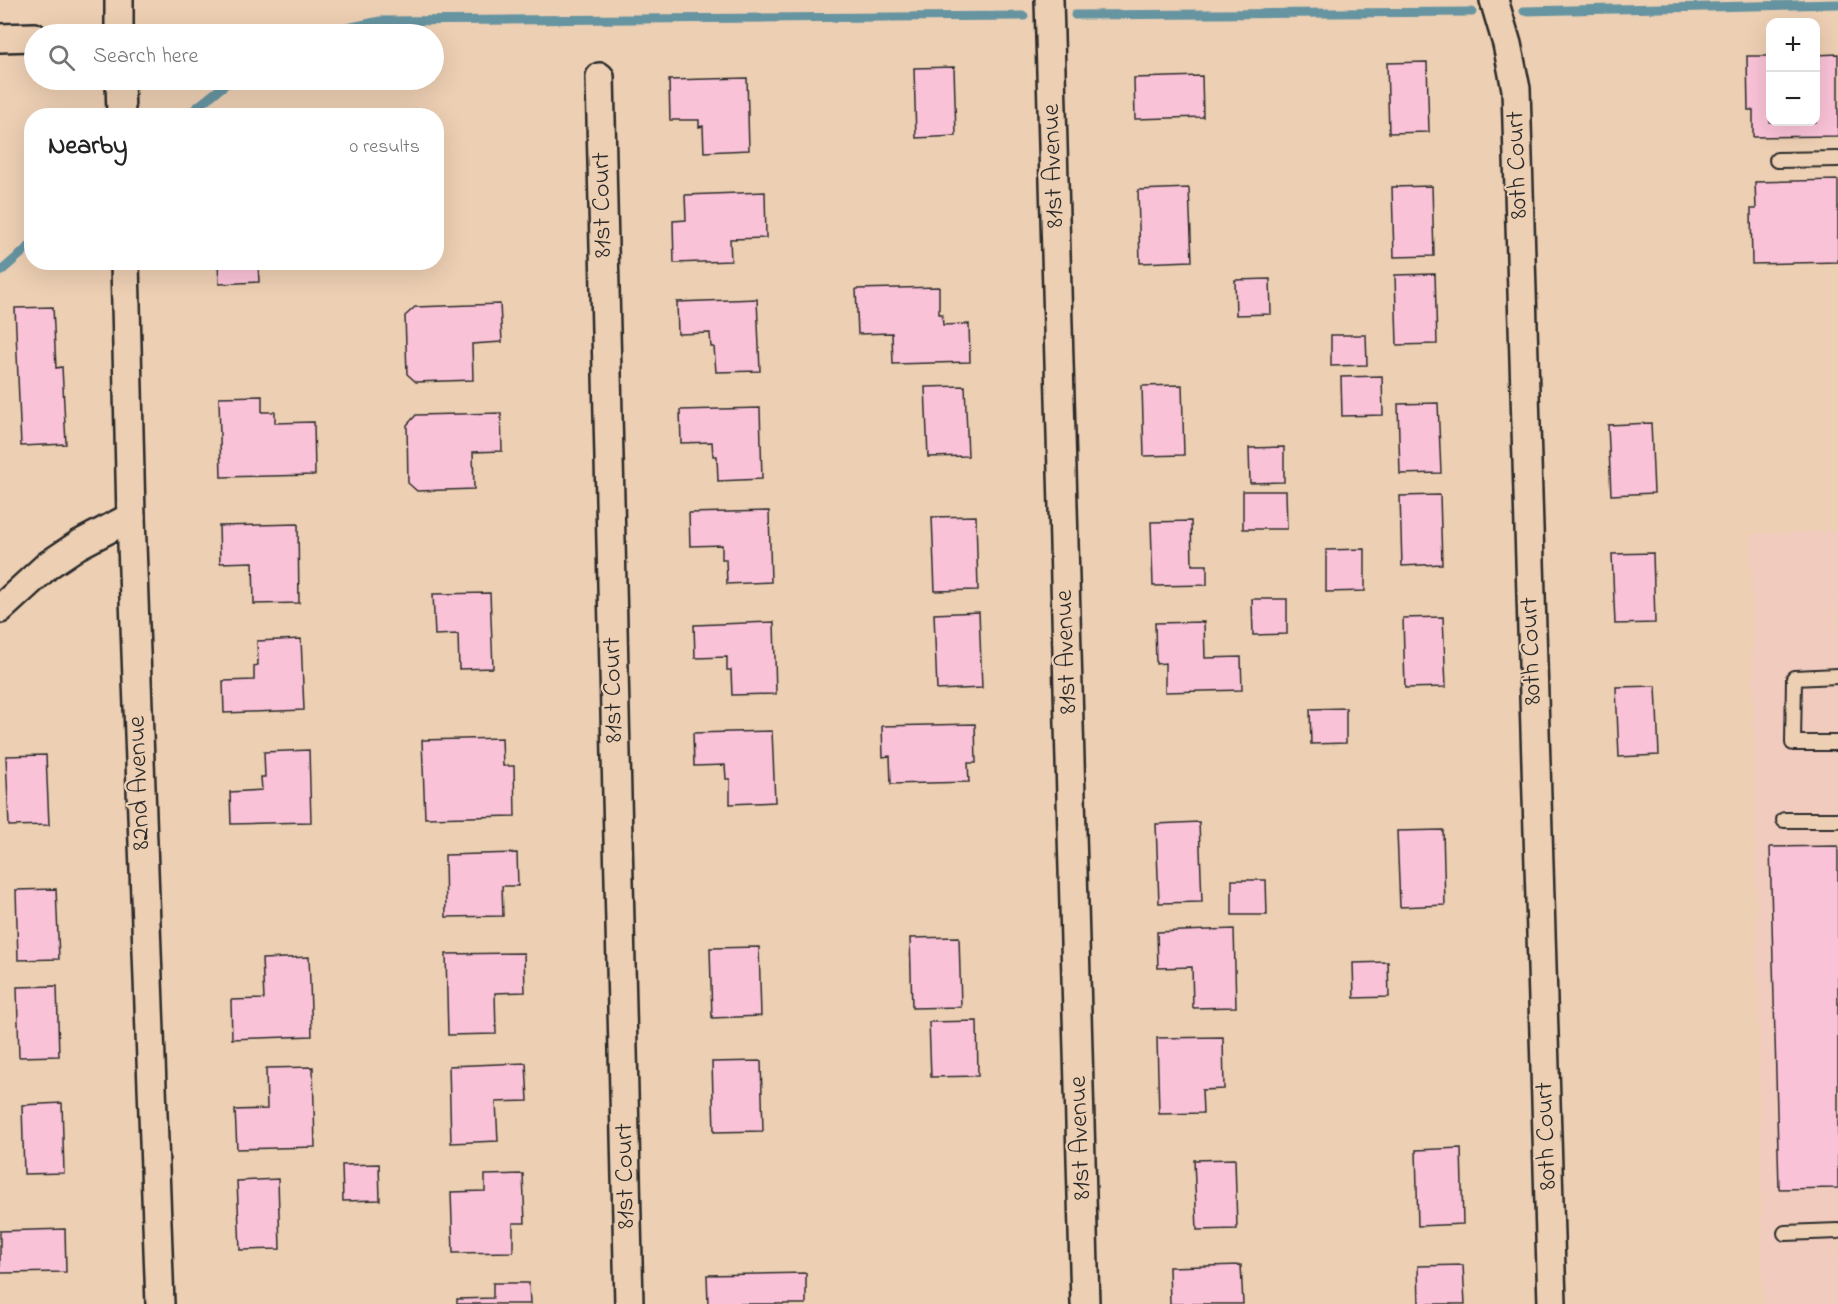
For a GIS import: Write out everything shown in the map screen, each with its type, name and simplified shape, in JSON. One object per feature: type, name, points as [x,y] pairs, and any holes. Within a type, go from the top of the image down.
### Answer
[{"type":"street","points":[[118,24],[119,0]]},
{"type":"street","name":"81st Avenue","points":[[1049,0],[1085,1304]]},
{"type":"street","name":"80th Court","points":[[1494,0],[1507,44],[1516,89],[1552,1304]]},
{"type":"street","points":[[0,38],[24,37]]},
{"type":"street","name":"81st Court","points":[[600,77],[629,1304]]},
{"type":"street","points":[[120,90],[121,108]]},
{"type":"street","name":"82nd Avenue","points":[[124,270],[160,1304]]},
{"type":"street","points":[[0,609],[48,565],[78,545],[131,517]]},
{"type":"lane","points":[[1777,160],[1838,159]]},
{"type":"lane","points":[[1838,676],[1794,678],[1793,743],[1838,743]]},
{"type":"lane","points":[[1784,820],[1838,820]]},
{"type":"lane","points":[[1785,1233],[1838,1231]]},
{"type":"shaded area","points":[[1838,531],[1838,1304],[1763,1304],[1751,534]]},
{"type":"building","points":[[1838,54],[1838,136],[1753,137],[1753,110],[1748,110],[1747,56],[1766,56],[1766,126],[1820,126],[1820,55]]},
{"type":"building","points":[[1427,62],[1429,132],[1389,133],[1387,63]]},
{"type":"building","points":[[954,67],[956,136],[916,138],[914,68]]},
{"type":"building","points":[[1202,76],[1203,117],[1135,119],[1134,78]]},
{"type":"building","points":[[747,78],[749,150],[704,152],[703,126],[699,127],[699,120],[670,120],[669,80]]},
{"type":"building","points":[[1838,180],[1838,262],[1752,264],[1751,209],[1756,209],[1755,182]]},
{"type":"building","points":[[1432,186],[1434,256],[1394,257],[1392,187]]},
{"type":"building","points":[[1189,188],[1192,261],[1140,263],[1138,190]]},
{"type":"building","points":[[765,192],[766,238],[730,239],[731,261],[674,263],[673,221],[686,220],[685,195]]},
{"type":"building","points":[[218,270],[258,270],[259,282],[219,284]]},
{"type":"building","points":[[1435,274],[1437,344],[1397,345],[1395,275]]},
{"type":"building","points":[[1270,279],[1271,314],[1236,315],[1235,280]]},
{"type":"building","points":[[939,287],[939,314],[942,314],[943,325],[969,324],[970,362],[893,364],[892,333],[858,334],[856,289]]},
{"type":"building","points":[[757,299],[760,371],[716,372],[714,347],[711,347],[710,333],[678,334],[677,302]]},
{"type":"building","points":[[500,304],[502,342],[472,344],[473,380],[416,382],[407,374],[405,316],[415,307]]},
{"type":"building","points":[[53,307],[56,368],[62,367],[66,444],[21,446],[15,308]]},
{"type":"building","points":[[1331,335],[1366,335],[1367,365],[1331,366]]},
{"type":"building","points":[[1382,376],[1383,415],[1342,416],[1341,377]]},
{"type":"building","points":[[1182,385],[1184,455],[1144,456],[1142,386]]},
{"type":"building","points":[[965,386],[968,456],[928,457],[925,387]]},
{"type":"building","points":[[262,396],[262,412],[275,412],[275,423],[314,422],[315,475],[221,477],[219,397]]},
{"type":"building","points":[[1438,403],[1441,473],[1400,474],[1398,404]]},
{"type":"building","points":[[760,408],[762,479],[718,481],[717,456],[713,456],[712,442],[681,443],[680,410]]},
{"type":"building","points":[[501,413],[502,451],[473,452],[474,489],[417,491],[408,483],[407,425],[416,415]]},
{"type":"building","points":[[1651,423],[1654,493],[1611,495],[1608,425]]},
{"type":"building","points":[[1284,447],[1284,482],[1250,483],[1249,448]]},
{"type":"building","points":[[1243,491],[1286,491],[1287,529],[1243,529]]},
{"type":"building","points":[[1440,495],[1442,564],[1402,566],[1400,496]]},
{"type":"building","points":[[769,511],[771,582],[727,584],[726,559],[722,559],[722,545],[690,546],[689,513]]},
{"type":"building","points":[[976,516],[978,590],[935,591],[932,517]]},
{"type":"building","points":[[1191,521],[1192,565],[1207,565],[1207,585],[1153,586],[1151,522]]},
{"type":"building","points":[[298,524],[299,603],[254,604],[253,562],[220,563],[219,526]]},
{"type":"building","points":[[1365,549],[1365,591],[1326,592],[1326,550]]},
{"type":"building","points":[[1653,553],[1655,623],[1615,624],[1612,554]]},
{"type":"building","points":[[490,593],[493,668],[459,669],[458,634],[435,635],[433,594]]},
{"type":"building","points":[[1252,599],[1287,599],[1287,634],[1253,635]]},
{"type":"building","points":[[979,612],[982,688],[937,690],[934,614]]},
{"type":"building","points":[[1443,617],[1446,687],[1405,688],[1403,618]]},
{"type":"building","points":[[774,622],[776,694],[732,695],[731,670],[727,670],[727,657],[695,658],[694,625]]},
{"type":"building","points":[[1204,622],[1205,658],[1241,657],[1242,690],[1165,692],[1165,663],[1156,664],[1155,623]]},
{"type":"building","points":[[301,639],[304,710],[224,713],[223,681],[254,680],[254,666],[258,665],[257,641]]},
{"type":"building","points":[[1656,686],[1659,755],[1619,757],[1616,687]]},
{"type":"building","points":[[1346,708],[1346,743],[1311,744],[1310,709]]},
{"type":"building","points":[[975,724],[976,763],[968,763],[969,782],[891,784],[890,756],[883,757],[882,726]]},
{"type":"building","points":[[772,731],[775,802],[730,804],[730,779],[726,779],[725,765],[694,766],[693,733]]},
{"type":"building","points":[[502,738],[503,766],[514,766],[515,816],[425,818],[422,740]]},
{"type":"building","points":[[309,750],[311,822],[231,824],[230,792],[262,790],[261,777],[265,777],[264,752]]},
{"type":"building","points":[[46,755],[49,825],[9,826],[6,756]]},
{"type":"building","points":[[1199,822],[1202,902],[1159,903],[1156,824]]},
{"type":"building","points":[[1443,830],[1445,905],[1400,907],[1397,831]]},
{"type":"building","points":[[1838,846],[1838,1188],[1779,1189],[1770,847]]},
{"type":"building","points":[[517,853],[518,886],[502,886],[503,916],[446,917],[445,855]]},
{"type":"building","points":[[1232,880],[1266,880],[1267,915],[1232,915]]},
{"type":"building","points":[[56,889],[59,959],[18,960],[16,890]]},
{"type":"building","points":[[1234,929],[1236,1007],[1193,1008],[1192,967],[1158,968],[1157,932]]},
{"type":"building","points":[[959,937],[961,1007],[912,1008],[910,938]]},
{"type":"building","points":[[759,947],[761,1016],[712,1018],[710,948]]},
{"type":"building","points":[[524,953],[525,992],[495,993],[496,1034],[448,1035],[446,954]]},
{"type":"building","points":[[309,957],[312,1036],[232,1039],[231,1000],[264,999],[262,959]]},
{"type":"building","points":[[1388,962],[1389,997],[1354,998],[1353,963]]},
{"type":"building","points":[[57,986],[59,1056],[19,1057],[17,987]]},
{"type":"building","points":[[977,1021],[978,1076],[931,1077],[929,1022]]},
{"type":"building","points":[[1223,1037],[1224,1089],[1202,1090],[1203,1113],[1159,1114],[1157,1038]]},
{"type":"building","points":[[761,1061],[763,1131],[714,1132],[712,1062]]},
{"type":"building","points":[[526,1063],[528,1101],[496,1102],[498,1141],[451,1143],[449,1066]]},
{"type":"building","points":[[313,1067],[315,1147],[237,1149],[235,1110],[267,1109],[266,1068]]},
{"type":"building","points":[[62,1103],[64,1173],[24,1174],[22,1105]]},
{"type":"building","points":[[1461,1148],[1463,1224],[1418,1226],[1416,1150]]},
{"type":"building","points":[[1235,1159],[1237,1229],[1197,1230],[1194,1160]]},
{"type":"building","points":[[379,1164],[380,1200],[343,1201],[342,1165]]},
{"type":"building","points":[[523,1174],[525,1223],[513,1223],[513,1252],[453,1253],[451,1192],[485,1191],[485,1175]]},
{"type":"building","points":[[278,1179],[280,1249],[240,1250],[237,1181]]},
{"type":"building","points":[[65,1229],[66,1272],[0,1273],[0,1231]]},
{"type":"building","points":[[1241,1265],[1243,1304],[1170,1304],[1169,1267]]},
{"type":"building","points":[[1463,1265],[1465,1304],[1419,1304],[1418,1266]]},
{"type":"building","points":[[806,1273],[806,1304],[708,1304],[707,1275]]},
{"type":"building","points":[[493,1283],[529,1283],[530,1304],[457,1304],[457,1299],[493,1298]]},
{"type":"waterway","points":[[1524,11],[1838,4]]},
{"type":"waterway","points":[[1075,15],[1472,12]]},
{"type":"waterway","points":[[366,24],[380,21],[1024,16]]},
{"type":"waterway","points":[[196,108],[218,90]]},
{"type":"waterway","points":[[0,272],[24,251]]}]
